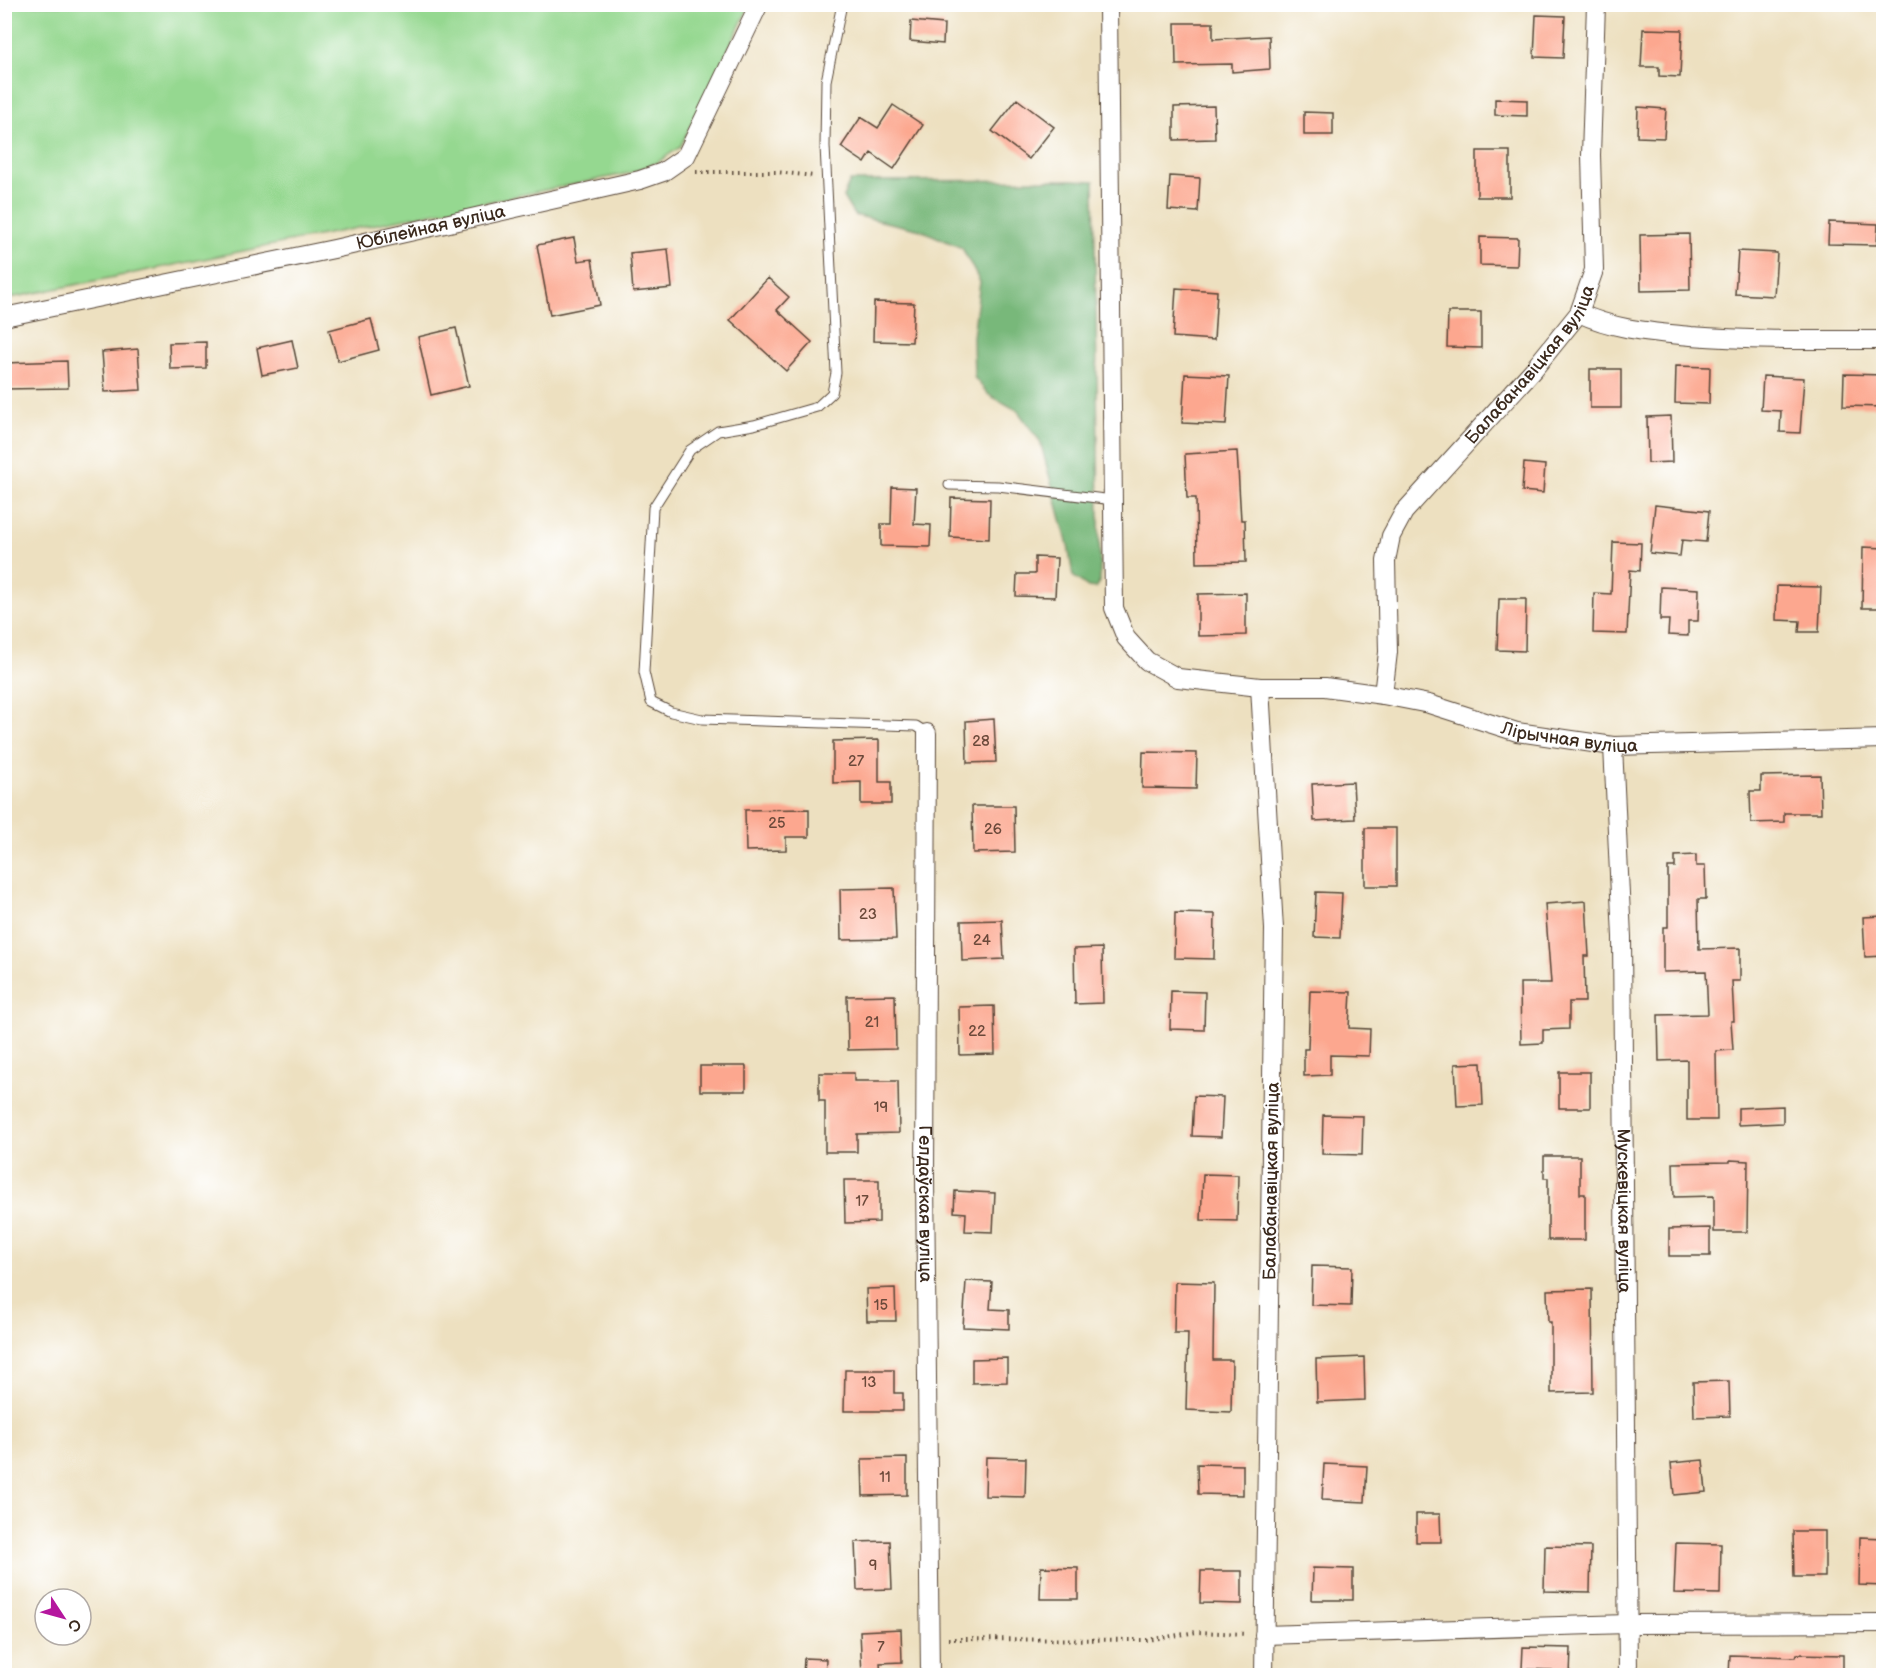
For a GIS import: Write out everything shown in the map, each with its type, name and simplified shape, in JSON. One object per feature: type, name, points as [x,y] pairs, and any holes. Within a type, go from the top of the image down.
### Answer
[{"type":"street","name":"Юбілейная вуліца","points":[[4,317],[334,249],[640,180],[663,172],[686,156],[759,4]]},
{"type":"street","name":"Лірычная вуліца","points":[[1108,4],[1114,608],[1126,638],[1148,661],[1178,678],[1260,687],[1325,687],[1383,695],[1429,704],[1517,732],[1613,746],[1884,739]]},
{"type":"street","name":"Балабанавіцкая вуліца","points":[[1383,695],[1388,652],[1386,561],[1391,536],[1404,512],[1533,370],[1579,313],[1594,270],[1591,155],[1596,4]]},
{"type":"street","points":[[1579,313],[1601,323],[1651,332],[1742,340],[1884,340]]},
{"type":"street","name":"Балабанавіцкая вуліца","points":[[1260,687],[1274,929],[1264,1676]]},
{"type":"street","name":"Гелдаўская вуліца","points":[[927,733],[925,1188],[930,1676]]},
{"type":"street","name":"Мускевіцкая вуліца","points":[[1613,746],[1622,937],[1628,1676]]},
{"type":"street","points":[[1264,1635],[1628,1624],[1884,1623]]},
{"type":"lane","points":[[842,4],[826,81],[827,178],[836,373],[832,393],[817,407],[754,425],[718,431],[690,450],[653,508],[644,672],[651,702],[671,712],[702,719],[916,726],[927,733]]},
{"type":"lane","points":[[949,485],[998,486],[1113,500]]},
{"type":"path","points":[[663,172],[776,172],[827,178]]},
{"type":"path","points":[[929,1639],[1147,1640],[1197,1632],[1264,1635]]},
{"type":"green space","points":[[5,5],[750,5],[680,147],[658,162],[630,173],[5,299]]},
{"type":"green space","points":[[850,181],[1094,181],[1100,582],[1096,588],[1088,587],[1073,576],[1068,545],[1040,441],[1017,410],[989,395],[974,377],[973,337],[980,282],[962,248],[921,230],[854,215],[843,197]]},
{"type":"building","points":[[1536,15],[1565,16],[1563,58],[1534,57]]},
{"type":"building","points":[[911,21],[944,24],[943,44],[910,41]]},
{"type":"building","points":[[1175,23],[1213,23],[1213,39],[1269,36],[1270,69],[1232,72],[1232,64],[1176,65]]},
{"type":"building","points":[[1643,29],[1682,30],[1680,77],[1659,76],[1659,67],[1641,67]]},
{"type":"building","points":[[1017,99],[1054,127],[1029,159],[992,131]]},
{"type":"building","points":[[1495,99],[1527,100],[1527,116],[1495,115]]},
{"type":"building","points":[[893,105],[923,125],[894,169],[871,153],[865,163],[841,147],[861,117],[878,128]]},
{"type":"building","points":[[1214,106],[1215,139],[1174,140],[1174,107]]},
{"type":"building","points":[[1638,107],[1666,109],[1664,138],[1637,137]]},
{"type":"building","points":[[1304,112],[1333,113],[1333,135],[1304,135]]},
{"type":"building","points":[[1477,151],[1510,151],[1510,197],[1477,197]]},
{"type":"building","points":[[1170,176],[1200,178],[1198,212],[1168,210]]},
{"type":"building","points":[[1829,222],[1878,224],[1877,245],[1828,244]]},
{"type":"building","points":[[1689,234],[1690,290],[1641,291],[1640,235]]},
{"type":"building","points":[[1480,237],[1518,238],[1517,266],[1480,265]]},
{"type":"building","points":[[574,238],[578,261],[592,259],[600,305],[550,315],[537,245]]},
{"type":"building","points":[[668,249],[672,288],[633,292],[630,253]]},
{"type":"building","points":[[1738,251],[1777,253],[1774,296],[1735,294]]},
{"type":"building","points":[[768,278],[789,297],[777,310],[812,342],[786,371],[730,320]]},
{"type":"building","points":[[1176,288],[1217,291],[1214,340],[1173,337]]},
{"type":"building","points":[[874,302],[914,303],[912,342],[873,341]]},
{"type":"building","points":[[1448,312],[1481,312],[1481,348],[1447,347]]},
{"type":"building","points":[[371,319],[379,350],[338,361],[329,330]]},
{"type":"building","points":[[456,328],[469,386],[431,395],[418,337]]},
{"type":"building","points":[[292,340],[298,368],[262,375],[257,348]]},
{"type":"building","points":[[206,342],[206,368],[170,369],[169,343]]},
{"type":"building","points":[[138,349],[141,390],[105,392],[102,352]]},
{"type":"building","points":[[67,361],[68,388],[4,389],[4,363]]},
{"type":"building","points":[[1676,366],[1710,367],[1709,404],[1675,403]]},
{"type":"building","points":[[1590,369],[1621,369],[1621,408],[1590,408]]},
{"type":"building","points":[[1185,374],[1229,376],[1226,425],[1182,423]]},
{"type":"building","points":[[1844,374],[1884,375],[1884,407],[1843,406]]},
{"type":"building","points":[[1763,376],[1804,378],[1800,433],[1780,432],[1781,411],[1761,410]]},
{"type":"building","points":[[1671,416],[1672,462],[1648,463],[1647,417]]},
{"type":"building","points":[[1237,451],[1241,520],[1245,520],[1246,562],[1197,563],[1196,498],[1187,498],[1185,454]]},
{"type":"building","points":[[1524,463],[1545,465],[1543,493],[1522,491]]},
{"type":"building","points":[[892,487],[916,488],[914,524],[931,525],[930,547],[881,546],[881,524],[891,524]]},
{"type":"building","points":[[951,498],[990,499],[989,539],[950,537]]},
{"type":"building","points":[[1655,505],[1709,511],[1706,542],[1682,540],[1680,556],[1650,553]]},
{"type":"building","points":[[1613,542],[1641,543],[1640,571],[1630,570],[1627,634],[1593,633],[1594,593],[1611,594]]},
{"type":"building","points":[[1863,547],[1884,548],[1884,608],[1862,608]]},
{"type":"building","points":[[1035,557],[1057,558],[1055,597],[1016,596],[1017,574],[1035,574]]},
{"type":"building","points":[[1777,586],[1821,587],[1819,632],[1799,632],[1800,621],[1776,620]]},
{"type":"building","points":[[1661,587],[1699,589],[1698,621],[1688,621],[1688,636],[1668,635],[1669,620],[1660,620]]},
{"type":"building","points":[[1246,593],[1246,635],[1198,636],[1198,594]]},
{"type":"building","points":[[1499,599],[1526,599],[1525,651],[1497,650]]},
{"type":"building","points":[[994,719],[996,762],[967,763],[966,721]]},
{"type":"building","points":[[879,740],[879,782],[891,782],[891,804],[861,804],[861,782],[833,783],[833,741]]},
{"type":"building","points":[[1143,752],[1197,753],[1196,789],[1142,788]]},
{"type":"building","points":[[1820,775],[1821,813],[1784,813],[1784,822],[1751,823],[1750,791],[1761,791],[1761,776]]},
{"type":"building","points":[[1353,782],[1355,819],[1314,821],[1312,784]]},
{"type":"building","points":[[972,806],[1014,806],[1015,852],[973,853]]},
{"type":"building","points":[[809,809],[809,837],[786,837],[786,850],[746,851],[745,810]]},
{"type":"building","points":[[1365,828],[1396,828],[1396,886],[1365,886]]},
{"type":"building","points":[[1696,855],[1696,866],[1705,866],[1706,899],[1698,899],[1699,949],[1740,948],[1740,981],[1732,981],[1733,1050],[1716,1051],[1717,1120],[1687,1120],[1687,1060],[1659,1061],[1658,1015],[1708,1014],[1706,971],[1663,972],[1663,927],[1668,927],[1668,867],[1675,867],[1675,856]]},
{"type":"building","points":[[894,888],[896,939],[841,940],[840,889]]},
{"type":"building","points":[[1316,892],[1342,893],[1340,938],[1314,937]]},
{"type":"building","points":[[1586,901],[1589,956],[1584,956],[1585,1002],[1569,1002],[1569,1029],[1543,1030],[1543,1043],[1521,1044],[1520,983],[1551,983],[1545,904]]},
{"type":"building","points":[[1175,913],[1215,914],[1214,959],[1174,958]]},
{"type":"building","points":[[1884,916],[1884,956],[1865,957],[1863,917]]},
{"type":"building","points":[[1002,920],[1004,959],[962,961],[961,921]]},
{"type":"building","points":[[1102,948],[1103,1003],[1075,1004],[1074,949]]},
{"type":"building","points":[[1171,991],[1205,992],[1204,1030],[1170,1029]]},
{"type":"building","points":[[1310,991],[1351,992],[1349,1028],[1370,1029],[1369,1056],[1330,1055],[1330,1075],[1304,1076],[1304,1049],[1308,1049]]},
{"type":"building","points":[[895,995],[896,1049],[848,1050],[847,996]]},
{"type":"building","points":[[994,1006],[995,1054],[960,1055],[959,1007]]},
{"type":"building","points":[[1481,1063],[1483,1105],[1457,1106],[1455,1064]]},
{"type":"building","points":[[700,1066],[746,1066],[746,1091],[700,1091]]},
{"type":"building","points":[[1559,1072],[1590,1072],[1590,1108],[1559,1108]]},
{"type":"building","points":[[819,1073],[854,1073],[854,1081],[898,1081],[899,1133],[857,1134],[857,1152],[825,1152],[825,1101],[819,1101]]},
{"type":"building","points":[[1194,1096],[1223,1097],[1221,1137],[1192,1136]]},
{"type":"building","points":[[1783,1106],[1783,1123],[1738,1125],[1738,1108]]},
{"type":"building","points":[[1323,1115],[1363,1116],[1362,1155],[1322,1154]]},
{"type":"building","points":[[1544,1156],[1580,1156],[1580,1194],[1585,1194],[1585,1240],[1548,1240],[1548,1178],[1544,1178]]},
{"type":"building","points":[[1730,1160],[1748,1161],[1747,1232],[1714,1232],[1714,1196],[1674,1197],[1673,1163],[1730,1162]]},
{"type":"building","points":[[1203,1174],[1238,1175],[1237,1221],[1201,1220]]},
{"type":"building","points":[[844,1180],[879,1180],[879,1222],[845,1223]]},
{"type":"building","points":[[955,1191],[995,1193],[993,1232],[965,1231],[966,1213],[954,1212]]},
{"type":"building","points":[[1710,1228],[1710,1256],[1669,1256],[1669,1229]]},
{"type":"building","points":[[1312,1266],[1352,1267],[1351,1306],[1311,1305]]},
{"type":"building","points":[[966,1281],[992,1282],[990,1309],[1009,1310],[1009,1329],[963,1327]]},
{"type":"building","points":[[1175,1282],[1214,1283],[1213,1360],[1232,1360],[1231,1412],[1186,1410],[1188,1333],[1174,1333]]},
{"type":"building","points":[[895,1288],[896,1321],[867,1321],[866,1289]]},
{"type":"building","points":[[1592,1289],[1593,1392],[1551,1393],[1551,1322],[1548,1322],[1547,1290]]},
{"type":"building","points":[[1364,1357],[1365,1400],[1317,1402],[1316,1359]]},
{"type":"building","points":[[1007,1358],[1007,1382],[972,1383],[972,1359]]},
{"type":"building","points":[[845,1370],[894,1370],[894,1393],[903,1393],[903,1411],[844,1411]]},
{"type":"building","points":[[1729,1381],[1730,1416],[1694,1417],[1693,1382]]},
{"type":"building","points":[[986,1457],[1026,1458],[1025,1497],[985,1496]]},
{"type":"building","points":[[907,1458],[907,1495],[863,1496],[862,1459]]},
{"type":"building","points":[[1703,1460],[1706,1492],[1674,1495],[1671,1463]]},
{"type":"building","points":[[1197,1464],[1243,1465],[1243,1495],[1198,1494]]},
{"type":"building","points":[[1324,1464],[1367,1466],[1365,1502],[1322,1500]]},
{"type":"building","points":[[1416,1514],[1440,1514],[1441,1542],[1416,1542]]},
{"type":"building","points":[[1793,1531],[1825,1531],[1825,1577],[1794,1577]]},
{"type":"building","points":[[1860,1537],[1884,1538],[1884,1586],[1859,1585]]},
{"type":"building","points":[[890,1541],[892,1589],[857,1590],[855,1542]]},
{"type":"building","points":[[1676,1543],[1721,1544],[1720,1594],[1674,1593]]},
{"type":"building","points":[[1545,1546],[1591,1547],[1590,1592],[1544,1591]]},
{"type":"building","points":[[1041,1567],[1078,1568],[1078,1599],[1040,1599]]},
{"type":"building","points":[[1313,1568],[1353,1569],[1353,1600],[1312,1600]]},
{"type":"building","points":[[1201,1571],[1242,1571],[1242,1604],[1200,1603]]},
{"type":"building","points":[[901,1629],[902,1662],[880,1663],[881,1676],[862,1676],[860,1631]]},
{"type":"building","points":[[1523,1647],[1571,1648],[1570,1676],[1552,1676],[1552,1670],[1522,1669]]},
{"type":"building","points":[[1797,1654],[1843,1655],[1843,1676],[1729,1676],[1730,1655],[1796,1657]]},
{"type":"building","points":[[804,1658],[826,1659],[825,1676],[803,1676]]}]
